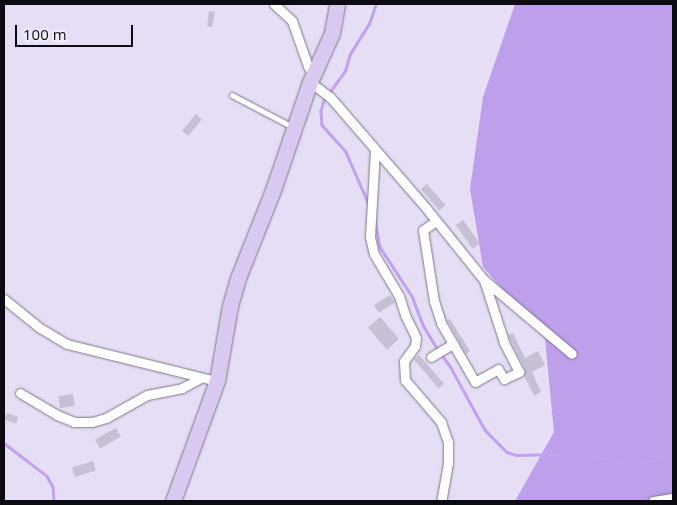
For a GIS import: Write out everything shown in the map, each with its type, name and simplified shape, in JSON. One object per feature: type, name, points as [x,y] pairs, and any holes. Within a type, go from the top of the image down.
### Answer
[{"type":"main road","points":[[173,501],[217,381],[230,306],[238,278],[273,190],[312,78],[332,33],[337,4]]},
{"type":"street","points":[[274,4],[292,21],[312,78],[436,221],[483,279],[572,354]]},
{"type":"street","points":[[375,150],[370,237],[374,254],[399,296],[405,315],[416,338],[415,346],[404,362],[405,380],[441,422],[448,442],[448,463],[441,501]]},
{"type":"street","points":[[436,221],[423,230],[434,301],[442,323],[475,382],[498,370],[504,379],[519,372],[504,342],[483,279]]},
{"type":"street","points":[[4,299],[49,334],[67,344],[217,381]]},
{"type":"street","points":[[436,354],[453,344]]},
{"type":"street","points":[[20,394],[57,415],[74,422],[92,422],[106,418],[147,396],[182,388],[201,378]]},
{"type":"street","points":[[653,501],[673,498]]},
{"type":"lane","points":[[232,96],[288,126],[294,127]]},
{"type":"shaded area","points":[[515,4],[673,4],[673,501],[515,501],[554,432],[545,339],[483,267],[470,189],[483,97]]},
{"type":"building","points":[[209,11],[215,12],[212,27],[207,26]]},
{"type":"building","points":[[196,114],[202,119],[188,136],[182,131]]},
{"type":"building","points":[[427,184],[445,205],[439,210],[421,189]]},
{"type":"building","points":[[463,220],[480,243],[473,249],[456,225]]},
{"type":"building","points":[[390,295],[395,303],[379,313],[374,305]]},
{"type":"building","points":[[380,317],[399,339],[387,349],[368,327]]},
{"type":"building","points":[[450,319],[470,351],[466,354],[447,320]]},
{"type":"building","points":[[513,333],[525,358],[538,351],[545,365],[532,372],[541,392],[534,396],[524,375],[525,369],[508,335]]},
{"type":"building","points":[[419,355],[444,384],[439,388],[414,360]]},
{"type":"building","points":[[73,394],[75,406],[60,408],[58,396]]},
{"type":"building","points":[[7,413],[18,417],[16,424],[5,420]]},
{"type":"building","points":[[116,428],[121,437],[100,448],[95,440]]},
{"type":"building","points":[[93,461],[96,471],[75,477],[72,467]]},
{"type":"waterway","points":[[329,93],[345,71],[350,54],[369,24],[376,4]]},
{"type":"waterway","points":[[325,97],[321,111],[322,125],[346,152],[368,202]]},
{"type":"waterway","points":[[374,214],[380,247],[412,296],[423,325],[450,366],[485,430],[507,452],[516,455],[556,454],[615,460],[631,464],[673,456]]},
{"type":"waterway","points":[[4,443],[47,476],[53,487],[54,501]]}]
